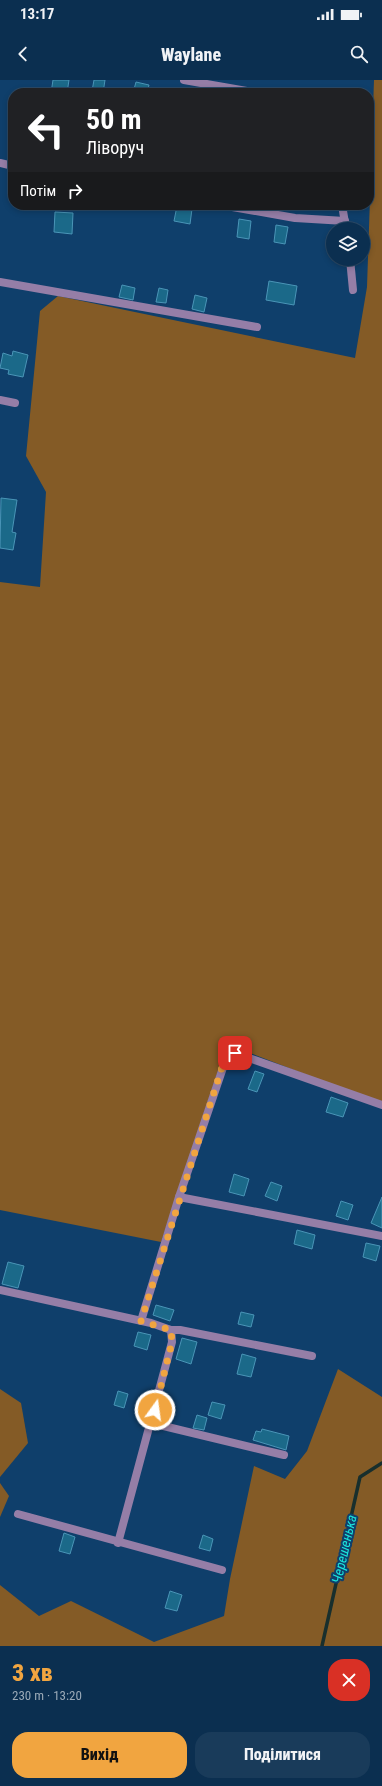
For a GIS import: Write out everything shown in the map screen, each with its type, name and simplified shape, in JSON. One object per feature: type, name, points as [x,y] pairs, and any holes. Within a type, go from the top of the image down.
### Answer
[{"type":"street","points":[[184,80],[230,88]]},
{"type":"street","points":[[249,210],[326,222]]},
{"type":"street","points":[[343,210],[345,222]]},
{"type":"street","points":[[351,266],[354,290]]},
{"type":"street","points":[[0,282],[257,327]]},
{"type":"street","points":[[0,400],[15,403]]},
{"type":"street","points":[[141,1321],[179,1197],[224,1061],[231,1053],[235,1053],[382,1105]]},
{"type":"street","points":[[179,1197],[382,1236]]},
{"type":"street","points":[[0,1290],[141,1321],[171,1330],[180,1330],[312,1356]]},
{"type":"street","points":[[118,1543],[172,1342],[171,1330]]},
{"type":"street","points":[[151,1423],[284,1455]]},
{"type":"street","points":[[18,1514],[118,1543],[222,1570]]},
{"type":"shaded area","points":[[374,80],[382,80],[382,1104],[227,1044],[161,1242],[0,1210],[0,582],[40,587],[46,492],[26,456],[40,311],[58,296],[355,358],[367,287],[368,266],[370,266],[370,210],[374,210]]},
{"type":"shaded area","points":[[338,1369],[382,1397],[382,1646],[0,1646],[0,1585],[39,1616],[71,1601],[154,1642],[224,1616],[230,1579],[254,1466],[285,1479],[307,1451]]},
{"type":"shaded area","points":[[0,1389],[21,1403],[28,1443],[0,1477]]},
{"type":"shaded area","points":[[0,1483],[9,1496],[0,1517]]},
{"type":"building","points":[[53,80],[69,80],[68,88],[52,88]]},
{"type":"building","points":[[94,80],[105,80],[104,88],[93,88]]},
{"type":"building","points":[[136,82],[149,85],[148,88],[134,88]]},
{"type":"building","points":[[176,210],[192,210],[190,224],[174,221]]},
{"type":"building","points":[[55,212],[73,213],[72,234],[54,232]]},
{"type":"building","points":[[239,219],[251,221],[249,239],[237,237]]},
{"type":"building","points":[[276,225],[288,227],[285,244],[274,242]]},
{"type":"building","points":[[269,281],[297,286],[294,305],[266,300]]},
{"type":"building","points":[[122,285],[135,288],[133,300],[119,297]]},
{"type":"building","points":[[159,288],[168,290],[166,303],[156,302]]},
{"type":"building","points":[[195,295],[207,298],[204,312],[192,309]]},
{"type":"building","points":[[13,351],[28,355],[23,377],[8,374],[9,370],[0,368],[3,353],[12,356]]},
{"type":"building","points":[[1,498],[17,500],[12,532],[16,533],[13,550],[0,548]]},
{"type":"building","points":[[255,1071],[264,1074],[257,1092],[248,1089]]},
{"type":"building","points":[[331,1097],[348,1103],[343,1117],[326,1112]]},
{"type":"building","points":[[234,1174],[249,1179],[244,1196],[229,1192]]},
{"type":"building","points":[[271,1182],[282,1186],[277,1201],[265,1196]]},
{"type":"building","points":[[382,1197],[382,1228],[371,1223]]},
{"type":"building","points":[[341,1201],[353,1205],[348,1220],[336,1216]]},
{"type":"building","points":[[297,1230],[315,1235],[312,1249],[294,1244]]},
{"type":"building","points":[[366,1243],[380,1246],[376,1261],[363,1257]]},
{"type":"building","points":[[8,1262],[24,1266],[18,1288],[2,1284]]},
{"type":"building","points":[[156,1305],[174,1310],[170,1321],[153,1315]]},
{"type":"building","points":[[241,1312],[254,1315],[251,1327],[238,1324]]},
{"type":"building","points":[[138,1332],[151,1335],[147,1350],[134,1346]]},
{"type":"building","points":[[182,1338],[197,1342],[191,1364],[176,1359]]},
{"type":"building","points":[[242,1354],[256,1358],[251,1377],[237,1374]]},
{"type":"building","points":[[118,1391],[128,1394],[124,1408],[114,1405]]},
{"type":"building","points":[[212,1402],[225,1405],[221,1419],[208,1415]]},
{"type":"building","points":[[197,1415],[207,1418],[204,1430],[193,1428]]},
{"type":"building","points":[[262,1429],[289,1436],[286,1450],[253,1440],[256,1431],[261,1432]]},
{"type":"building","points":[[64,1533],[75,1537],[70,1554],[59,1551]]},
{"type":"building","points":[[203,1535],[213,1539],[210,1551],[199,1548]]},
{"type":"building","points":[[170,1591],[182,1595],[177,1611],[165,1608]]},
{"type":"waterway","name":"Черешенька","points":[[322,1646],[360,1477],[382,1463]]},
{"type":"route","points":[[155,1410],[172,1342],[171,1330],[141,1321],[179,1197],[224,1061],[231,1053],[235,1053]]}]
